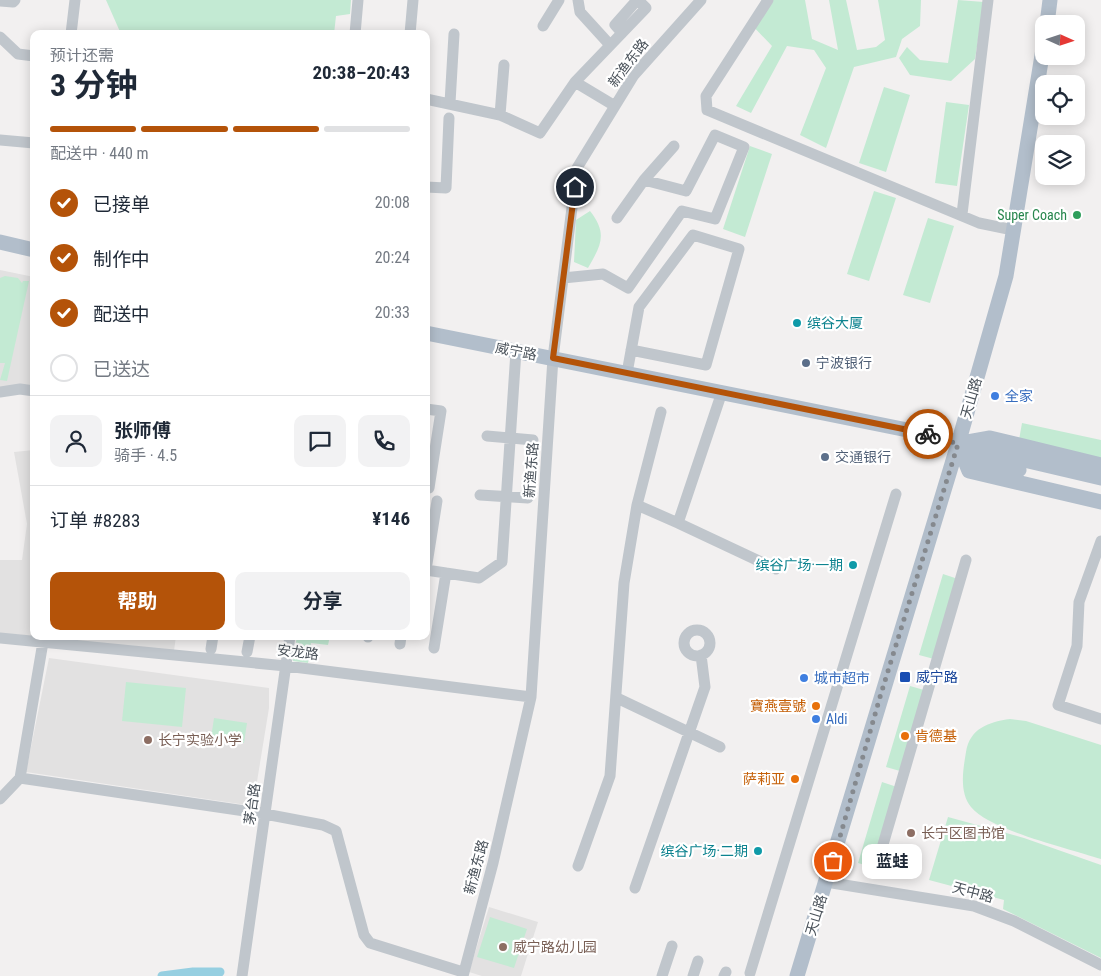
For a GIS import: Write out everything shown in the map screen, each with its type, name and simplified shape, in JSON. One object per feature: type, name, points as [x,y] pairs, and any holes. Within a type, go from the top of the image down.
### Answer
[{"type":"main road","points":[[1048,15],[1050,0]]},
{"type":"main road","name":"天山路","points":[[797,976],[958,444],[1006,276],[1040,65]]},
{"type":"main road","points":[[0,242],[30,247]]},
{"type":"main road","name":"威宁路","points":[[430,334],[942,437],[958,444],[1101,478]]},
{"type":"main road","points":[[1101,465],[990,438],[958,444],[969,470],[1101,502]]},
{"type":"main road","name":"威宁路","points":[[958,444],[972,459],[1101,489]]},
{"type":"street","points":[[0,1],[13,2],[15,0]]},
{"type":"street","points":[[71,30],[75,0]]},
{"type":"street","points":[[355,30],[358,0]]},
{"type":"street","points":[[410,30],[412,0]]},
{"type":"street","points":[[543,26],[559,0]]},
{"type":"street","points":[[578,0],[580,12],[610,45]]},
{"type":"street","points":[[430,100],[500,115],[540,133],[575,82],[646,8],[637,0]]},
{"type":"street","name":"新渔东路","points":[[463,974],[493,863],[531,697],[553,358],[577,168],[634,75],[700,0]]},
{"type":"street","points":[[768,0],[706,96],[707,110],[962,214],[979,223],[1013,230]]},
{"type":"street","points":[[962,214],[988,0]]},
{"type":"street","points":[[450,103],[454,34]]},
{"type":"street","points":[[0,37],[18,54],[30,56]]},
{"type":"street","points":[[500,115],[504,65]]},
{"type":"street","points":[[575,82],[615,106]]},
{"type":"street","points":[[430,187],[446,188],[449,118]]},
{"type":"street","points":[[563,278],[603,274],[628,288],[682,211],[686,191],[716,136],[744,147],[715,220],[682,211]]},
{"type":"street","points":[[0,140],[30,143]]},
{"type":"street","points":[[617,218],[644,180],[674,146]]},
{"type":"street","points":[[644,180],[686,191]]},
{"type":"street","points":[[627,373],[631,350],[639,307],[693,235],[739,249],[706,365],[631,350]]},
{"type":"street","points":[[430,571],[479,578],[502,562],[516,350]]},
{"type":"street","points":[[0,392],[20,389],[30,391]]},
{"type":"street","points":[[678,522],[722,392]]},
{"type":"street","points":[[430,410],[440,411],[430,481]]},
{"type":"street","points":[[578,866],[610,776],[624,583],[636,505],[661,412]]},
{"type":"street","points":[[487,436],[533,440]]},
{"type":"street","points":[[750,973],[896,494]]},
{"type":"street","points":[[480,495],[528,498]]},
{"type":"street","points":[[430,547],[438,501]]},
{"type":"street","points":[[636,505],[678,522],[776,570]]},
{"type":"street","points":[[1101,541],[1079,602],[1077,646],[1058,705],[1101,719]]},
{"type":"street","points":[[875,872],[966,560]]},
{"type":"street","points":[[434,648],[446,573]]},
{"type":"street","name":"安龙路","points":[[0,638],[286,666],[531,697]]},
{"type":"street","points":[[211,649],[212,640]]},
{"type":"street","points":[[247,652],[249,640]]},
{"type":"street","name":"茅台路","points":[[242,976],[289,640]]},
{"type":"street","points":[[0,800],[20,778],[43,642]]},
{"type":"street","points":[[635,888],[705,687],[702,655]]},
{"type":"street","points":[[617,698],[720,747]]},
{"type":"street","points":[[20,778],[265,814],[323,825],[336,832],[364,935],[370,943],[463,974]]},
{"type":"street","name":"天中路","points":[[826,882],[974,906],[1014,921],[1101,965]]},
{"type":"street","points":[[662,976],[672,946]]},
{"type":"street","points":[[693,976],[698,961]]},
{"type":"shaded area","points":[[0,270],[30,276],[30,386],[0,388]]},
{"type":"shaded area","points":[[30,450],[30,638],[0,635],[0,560],[22,560],[27,524],[14,452]]},
{"type":"shaded area","points":[[54,640],[175,640],[174,651]]},
{"type":"shaded area","name":"长宁实验小学","points":[[49,658],[269,688],[269,708],[253,806],[26,772]]},
{"type":"shaded area","name":"威宁路幼儿园","points":[[489,907],[538,922],[521,976],[482,976],[469,972]]},
{"type":"green space","points":[[106,0],[351,0],[350,14],[336,16],[334,30],[119,30]]},
{"type":"green space","points":[[762,0],[805,0],[812,39],[838,50],[829,0],[846,0],[857,50],[876,47],[885,40],[878,0],[921,0],[920,26],[902,39],[896,57],[854,67],[826,148],[800,135],[826,68],[814,50],[787,46],[751,113],[736,106],[772,46],[749,22]]},
{"type":"green space","points":[[958,0],[984,2],[975,59],[951,81],[910,75],[899,58],[907,47],[920,60],[948,63]]},
{"type":"green space","points":[[884,87],[910,95],[886,172],[859,163]]},
{"type":"green space","points":[[946,102],[969,105],[957,186],[935,183]]},
{"type":"green space","points":[[750,146],[772,154],[745,237],[723,229]]},
{"type":"green space","points":[[874,191],[896,198],[869,281],[847,274]]},
{"type":"green space","points":[[590,211],[599,226],[601,240],[588,268],[574,262],[576,220]]},
{"type":"green space","points":[[928,218],[954,226],[930,303],[903,295]]},
{"type":"green space","points":[[5,276],[18,278],[22,283],[23,281],[29,281],[7,381],[0,380],[5,363],[0,363],[0,278]]},
{"type":"green space","points":[[1022,423],[1101,440],[1101,459],[1019,440]]},
{"type":"green space","points":[[943,574],[958,579],[934,659],[919,655]]},
{"type":"green space","points":[[296,640],[329,640],[328,645],[311,643],[308,663],[293,661]]},
{"type":"green space","points":[[126,682],[186,688],[182,727],[122,721]]},
{"type":"green space","points":[[910,686],[924,690],[900,771],[886,767]]},
{"type":"green space","points":[[214,718],[247,723],[244,743],[211,738]]},
{"type":"green space","points":[[1010,719],[1026,721],[1101,745],[1101,859],[1012,831],[981,815],[967,801],[963,781],[968,744],[976,732],[988,724]]},
{"type":"green space","points":[[882,782],[897,787],[872,867],[858,863]]},
{"type":"green space","points":[[948,817],[1024,838],[1101,865],[1101,958],[1003,909],[1004,900],[929,880]]},
{"type":"green space","points":[[490,917],[527,929],[514,968],[477,957]]},
{"type":"waterway","points":[[162,976],[193,972],[220,972]]},
{"type":"way so far","points":[[833,861],[880,697],[958,444],[942,437],[928,434]]},
{"type":"place","name":"Super Coach","points":[[1077,215]]},
{"type":"place","name":"缤谷大厦","points":[[797,323]]},
{"type":"place","name":"宁波银行","points":[[806,363]]},
{"type":"place","name":"全家","points":[[995,396]]},
{"type":"place","name":"交通银行","points":[[825,457]]},
{"type":"place","name":"缤谷广场·一期","points":[[853,565]]},
{"type":"place","name":"威宁路","points":[[905,677]]},
{"type":"place","name":"城市超市","points":[[804,678]]},
{"type":"place","name":"寶燕壹號","points":[[816,706]]},
{"type":"place","name":"Aldi","points":[[816,719]]},
{"type":"place","name":"肯德基","points":[[905,736]]},
{"type":"place","name":"长宁实验小学","points":[[148,740]]},
{"type":"place","name":"萨莉亚","points":[[795,779]]},
{"type":"place","name":"长宁区图书馆","points":[[911,833]]},
{"type":"place","name":"缤谷广场·二期","points":[[758,851]]},
{"type":"place","name":"蓝蛙","points":[[833,861]]},
{"type":"place","name":"威宁路幼儿园","points":[[503,947]]},
{"type":"route","points":[[575,187],[553,358],[928,434]]}]
